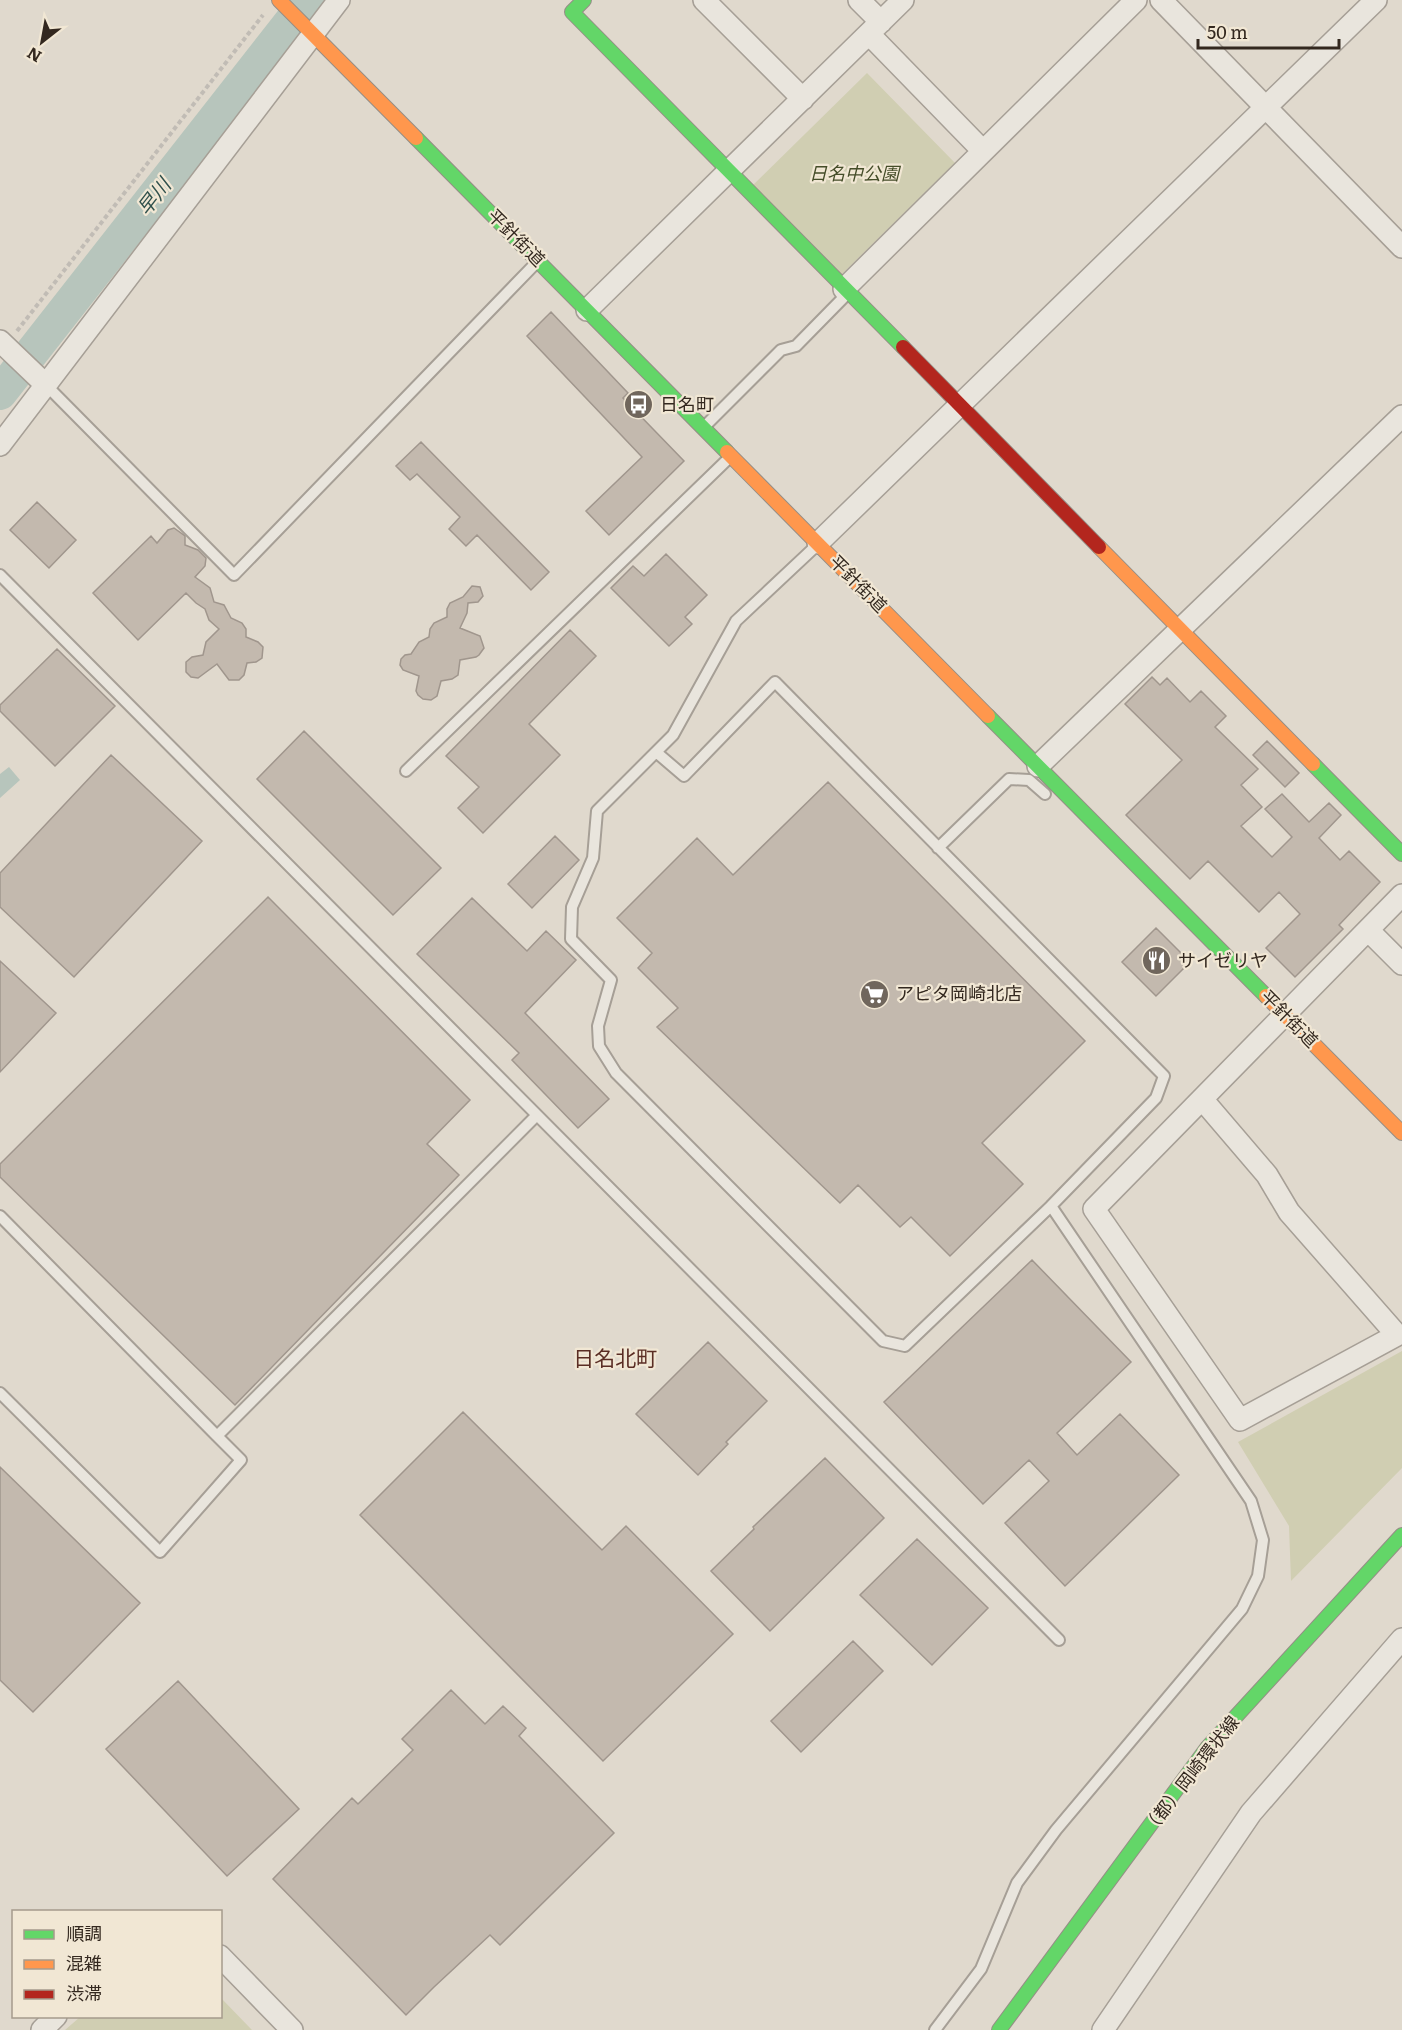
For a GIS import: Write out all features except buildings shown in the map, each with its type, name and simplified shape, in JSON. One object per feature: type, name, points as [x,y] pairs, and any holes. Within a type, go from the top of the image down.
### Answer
[{"type":"street","name":"平針街道","points":[[279,0],[1402,1133]]},
{"type":"street","points":[[0,445],[339,0]]},
{"type":"street","points":[[584,0],[572,12],[1402,854]]},
{"type":"street","points":[[704,0],[803,99]]},
{"type":"street","points":[[859,0],[875,28],[983,151]]},
{"type":"street","points":[[587,310],[903,0]]},
{"type":"street","points":[[846,291],[1136,0]]},
{"type":"street","points":[[1161,0],[1402,247]]},
{"type":"street","points":[[818,543],[1376,0]]},
{"type":"street","points":[[2,347],[46,385]]},
{"type":"street","points":[[1038,766],[1402,416]]},
{"type":"street","points":[[1202,1099],[1267,1175],[1288,1212],[1397,1335],[1240,1420],[1094,1209],[1402,895]]},
{"type":"street","points":[[1368,930],[1402,963]]},
{"type":"street","name":"（都）岡崎環状線","points":[[999,2030],[1207,1749],[1402,1535]]},
{"type":"street","points":[[1103,2030],[1251,1813],[1402,1639]]},
{"type":"street","points":[[222,1958],[292,2030]]},
{"type":"street","points":[[42,2030],[54,2018]]},
{"type":"lane","points":[[46,385],[234,575],[539,261]]},
{"type":"lane","points":[[703,427],[781,350],[795,346],[846,291]]},
{"type":"lane","points":[[406,771],[732,456]]},
{"type":"lane","points":[[656,752],[684,776],[775,682],[1164,1076],[1156,1098],[1051,1206],[905,1346],[883,1341],[616,1073],[599,1046],[598,1026],[611,980],[571,939],[572,907],[593,858],[597,811],[656,752],[673,735],[736,621],[818,543]]},
{"type":"lane","points":[[0,575],[1059,1640]]},
{"type":"lane","points":[[938,848],[1010,779],[1029,780],[1051,799]]},
{"type":"lane","points":[[1065,812],[1101,829]]},
{"type":"lane","points":[[217,1436],[537,1115]]},
{"type":"lane","points":[[935,2030],[981,1969],[1017,1883],[1056,1830],[1242,1609],[1258,1576],[1263,1540],[1251,1501],[1051,1206]]},
{"type":"lane","points":[[0,1216],[241,1460],[160,1552],[0,1393]]},
{"type":"path","points":[[2,347],[267,9]]},
{"type":"green space","name":"日名中公園","points":[[867,73],[955,163],[841,275],[752,186]]},
{"type":"green space","points":[[1402,1351],[1402,1468],[1291,1581],[1289,1526],[1238,1442]]},
{"type":"green space","points":[[222,1999],[252,2030],[65,2030],[79,2018],[222,2018]]},
{"type":"shaded area","points":[[9,767],[20,780],[0,798],[0,774]]},
{"type":"waterway","name":"早川","points":[[0,393],[308,0]]},
{"type":"traffic: fast","points":[[584,0],[572,12],[903,347]]},
{"type":"traffic: fast","points":[[416,138],[727,452]]},
{"type":"traffic: fast","points":[[988,716],[1266,996]]},
{"type":"traffic: fast","points":[[1313,764],[1402,854]]},
{"type":"traffic: fast","points":[[999,2030],[1207,1748],[1402,1535]]},
{"type":"traffic: slow","points":[[279,0],[416,138]]},
{"type":"traffic: slow","points":[[727,452],[988,716]]},
{"type":"traffic: slow","points":[[1099,547],[1313,764]]},
{"type":"traffic: slow","points":[[1266,996],[1402,1133]]},
{"type":"traffic: jam","points":[[903,347],[1099,547]]},
{"type":"place","name":"日名町","points":[[639,405]]},
{"type":"place","name":"サイゼリヤ","points":[[1157,961]]},
{"type":"place","name":"アピタ岡崎北店","points":[[875,994]]},
{"type":"district","name":"日名北町","points":[[615,1359]]}]
